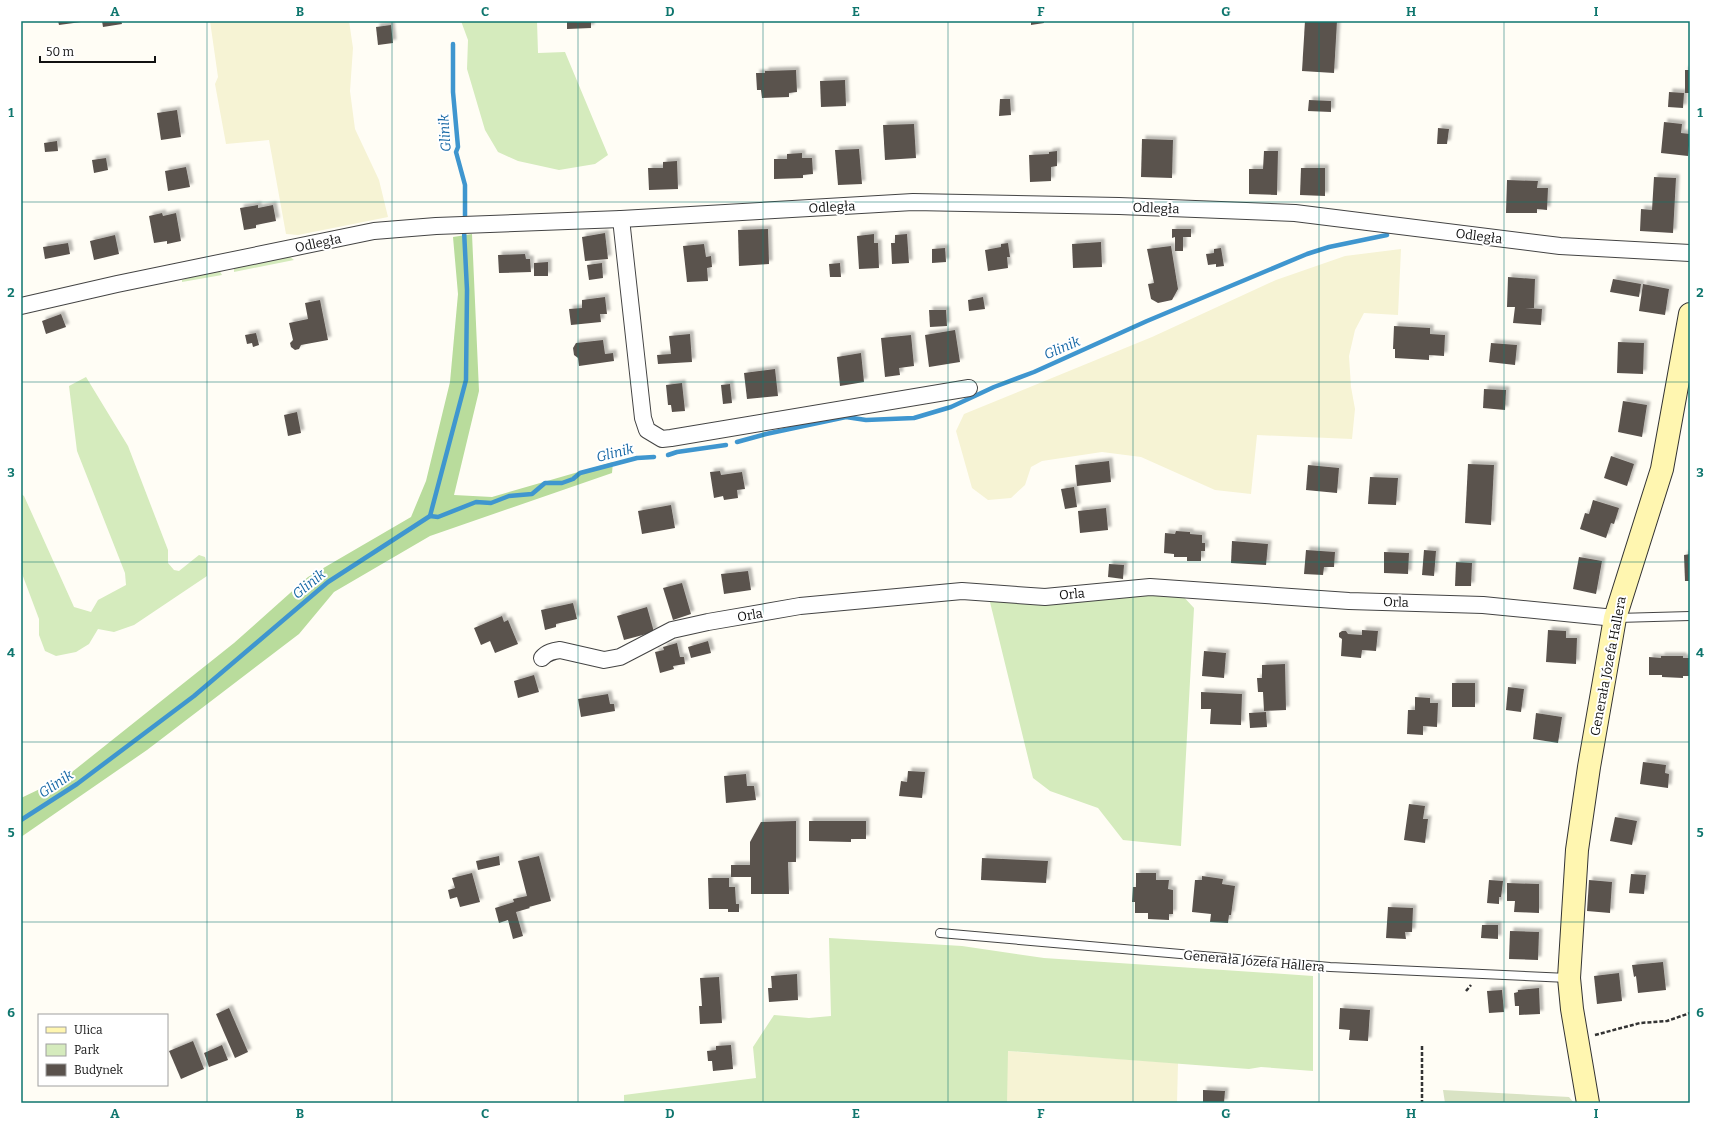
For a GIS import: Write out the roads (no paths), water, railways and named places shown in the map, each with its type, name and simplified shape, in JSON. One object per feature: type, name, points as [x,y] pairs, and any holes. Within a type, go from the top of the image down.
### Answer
[{"type":"street","name":"Odległa","points":[[21,306],[117,284],[374,231],[460,224],[621,219],[913,202],[1119,206],[1295,213],[1560,246],[1690,253]]},
{"type":"street","points":[[621,219],[643,418],[647,430],[662,439],[969,388]]},
{"type":"street","name":"Generała Józefa Hallera","points":[[1588,1103],[1577,1040],[1569,978],[1577,850],[1589,767],[1615,618],[1662,469],[1690,314]]},
{"type":"street","name":"Orla","points":[[542,658],[544,655],[554,650],[560,650],[604,660],[611,659],[628,653],[644,643],[672,630],[708,622],[800,606],[962,591],[1045,597],[1150,587],[1349,601],[1483,605],[1615,618]]},
{"type":"lane","points":[[1615,618],[1690,616]]},
{"type":"lane","name":"Generała Józefa Hallera","points":[[940,933],[1330,967],[1569,978]]},
{"type":"waterway","name":"Glinik","points":[[453,44],[453,92],[458,147],[456,152],[465,185],[465,219]]},
{"type":"waterway","points":[[430,516],[466,380],[467,290],[464,230]]},
{"type":"waterway","name":"Glinik","points":[[737,442],[766,434],[846,417],[866,420],[914,418],[951,407],[994,387],[1034,372],[1147,321],[1307,254],[1329,247],[1387,235]]},
{"type":"waterway","name":"Glinik","points":[[668,455],[677,452],[726,445]]},
{"type":"waterway","name":"Glinik","points":[[21,820],[77,784],[194,696],[328,582],[430,516],[438,517],[476,502],[491,503],[509,496],[532,494],[545,483],[562,483],[573,479],[580,473],[637,458],[654,457]]}]
